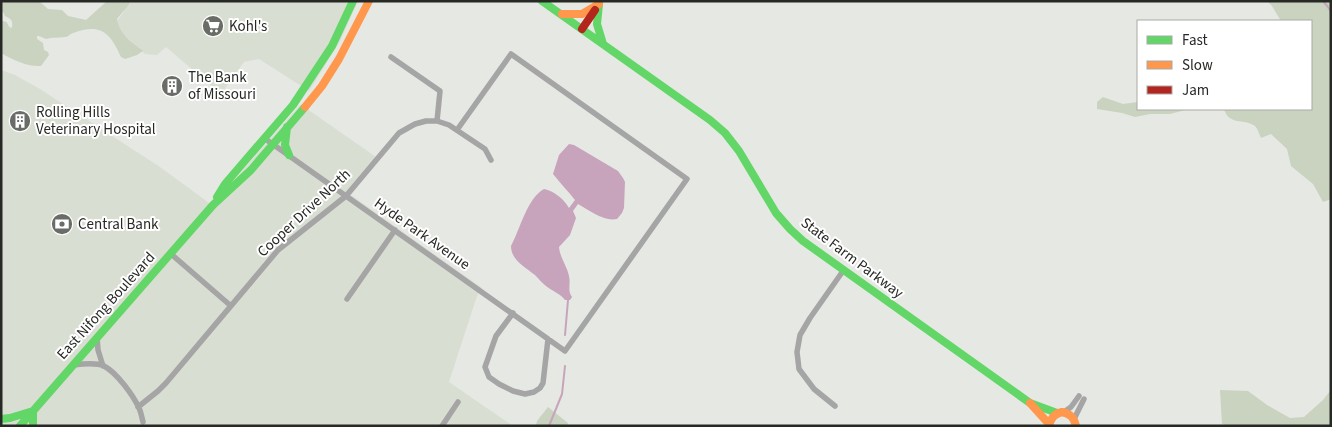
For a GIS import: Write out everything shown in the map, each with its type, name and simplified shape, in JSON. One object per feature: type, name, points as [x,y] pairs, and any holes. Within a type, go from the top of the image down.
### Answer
[{"type":"main road","name":"East Nifong Boulevard","points":[[213,205],[226,184],[293,105],[332,46],[354,1]]},
{"type":"main road","name":"East Nifong Boulevard","points":[[20,426],[213,205],[250,170],[322,86],[339,59],[369,1]]},
{"type":"main road","name":"State Farm Parkway","points":[[542,1],[710,120],[725,133],[739,151],[776,213],[803,241],[1030,403],[1068,414],[1074,422]]},
{"type":"main road","points":[[561,14],[577,15],[587,13],[600,3]]},
{"type":"main road","points":[[582,29],[600,3]]},
{"type":"main road","points":[[600,3],[596,17],[603,44]]},
{"type":"main road","points":[[288,125],[284,141],[289,155]]},
{"type":"main road","name":"State Farm Parkway","points":[[1030,403],[1034,410],[1049,425]]},
{"type":"main road","points":[[1,419],[33,411],[33,426]]},
{"type":"main road","points":[[1049,425],[1053,416],[1061,413]]},
{"type":"street","name":"Hyde Park Avenue","points":[[264,138],[565,351],[687,179],[511,54],[457,130]]},
{"type":"street","points":[[391,57],[440,91],[436,121],[449,125],[485,149],[491,160]]},
{"type":"street","name":"Cooper Drive North","points":[[138,407],[158,392],[278,250],[346,196],[399,134],[416,124],[436,121]]},
{"type":"street","points":[[347,299],[395,230]]},
{"type":"street","points":[[171,254],[231,306]]},
{"type":"street","points":[[835,406],[814,389],[799,369],[797,352],[800,335],[843,270]]},
{"type":"street","points":[[513,313],[496,336],[485,367],[489,377],[513,391],[525,394],[534,392],[543,383],[548,339]]},
{"type":"street","points":[[97,338],[102,366]]},
{"type":"street","points":[[73,364],[102,366],[120,380],[138,407],[144,422]]},
{"type":"street","points":[[1061,413],[1082,398],[1074,422]]},
{"type":"street","points":[[442,426],[458,402]]},
{"type":"shaded area","points":[[132,1],[358,1],[340,41],[309,91],[259,59],[244,62],[221,94],[166,47],[157,55],[145,54],[114,25]]},
{"type":"shaded area","points":[[1,70],[15,75],[40,89],[160,167],[212,205],[300,105],[310,111],[379,159],[351,195],[482,288],[477,296],[449,382],[513,426],[2,426]]},
{"type":"shaded area","points":[[569,144],[574,145],[618,171],[625,182],[624,208],[617,219],[607,219],[578,204],[573,211],[576,218],[570,235],[559,247],[569,276],[572,297],[570,300],[565,300],[519,263],[513,255],[511,246],[528,207],[538,193],[544,189],[551,192],[558,196],[569,208],[575,200],[553,174],[559,155]]},
{"type":"green space","points":[[1,1],[39,1],[48,9],[62,10],[68,16],[86,20],[107,1],[131,1],[117,19],[118,24],[127,37],[143,51],[125,59],[121,57],[113,41],[108,36],[103,32],[90,29],[65,37],[46,39],[37,36],[37,39],[43,43],[44,50],[49,55],[41,66],[21,62],[1,53],[1,21],[7,22],[11,28],[12,23],[1,11]]},
{"type":"green space","points":[[1267,1],[1331,1],[1331,199],[1323,202],[1313,184],[1291,166],[1287,149],[1271,134],[1261,138],[1255,126],[1229,118],[1224,110],[1312,110],[1312,20],[1280,20]]},
{"type":"green space","points":[[1103,97],[1123,104],[1137,102],[1137,110],[1185,110],[1170,114],[1150,114],[1135,117],[1097,109],[1097,102]]},
{"type":"green space","points":[[1220,390],[1248,391],[1267,405],[1290,418],[1304,417],[1331,390],[1331,426],[1229,426],[1222,424]]},
{"type":"green space","points":[[548,407],[568,423],[567,426],[536,426],[537,421]]},
{"type":"waterway","points":[[1323,1],[1331,12]]},
{"type":"waterway","points":[[565,335],[568,300]]},
{"type":"waterway","points":[[549,426],[562,394],[565,366]]},
{"type":"traffic: fast","points":[[217,197],[225,184],[293,105],[332,46],[353,1]]},
{"type":"traffic: fast","points":[[542,1],[710,120],[725,133],[739,151],[776,213],[803,241],[1030,403],[1057,413]]},
{"type":"traffic: fast","points":[[599,4],[597,24],[603,44]]},
{"type":"traffic: fast","points":[[20,426],[213,205],[251,170],[305,107]]},
{"type":"traffic: fast","points":[[287,127],[285,145],[289,155]]},
{"type":"traffic: fast","points":[[1,419],[33,411],[33,426]]},
{"type":"traffic: slow","points":[[305,107],[322,86],[339,59],[369,1]]},
{"type":"traffic: slow","points":[[562,14],[582,14],[599,4]]},
{"type":"traffic: slow","points":[[1030,403],[1049,424]]},
{"type":"traffic: slow","points":[[1049,426],[1053,417],[1062,412],[1072,417],[1076,426]]},
{"type":"traffic: jam","points":[[582,29],[595,10]]},
{"type":"place","name":"Kohl's","points":[[213,26]]},
{"type":"place","name":"The Bank of Missouri","points":[[172,86]]},
{"type":"place","name":"Rolling Hills Veterinary Hospital","points":[[20,121]]},
{"type":"place","name":"Central Bank","points":[[62,224]]}]
